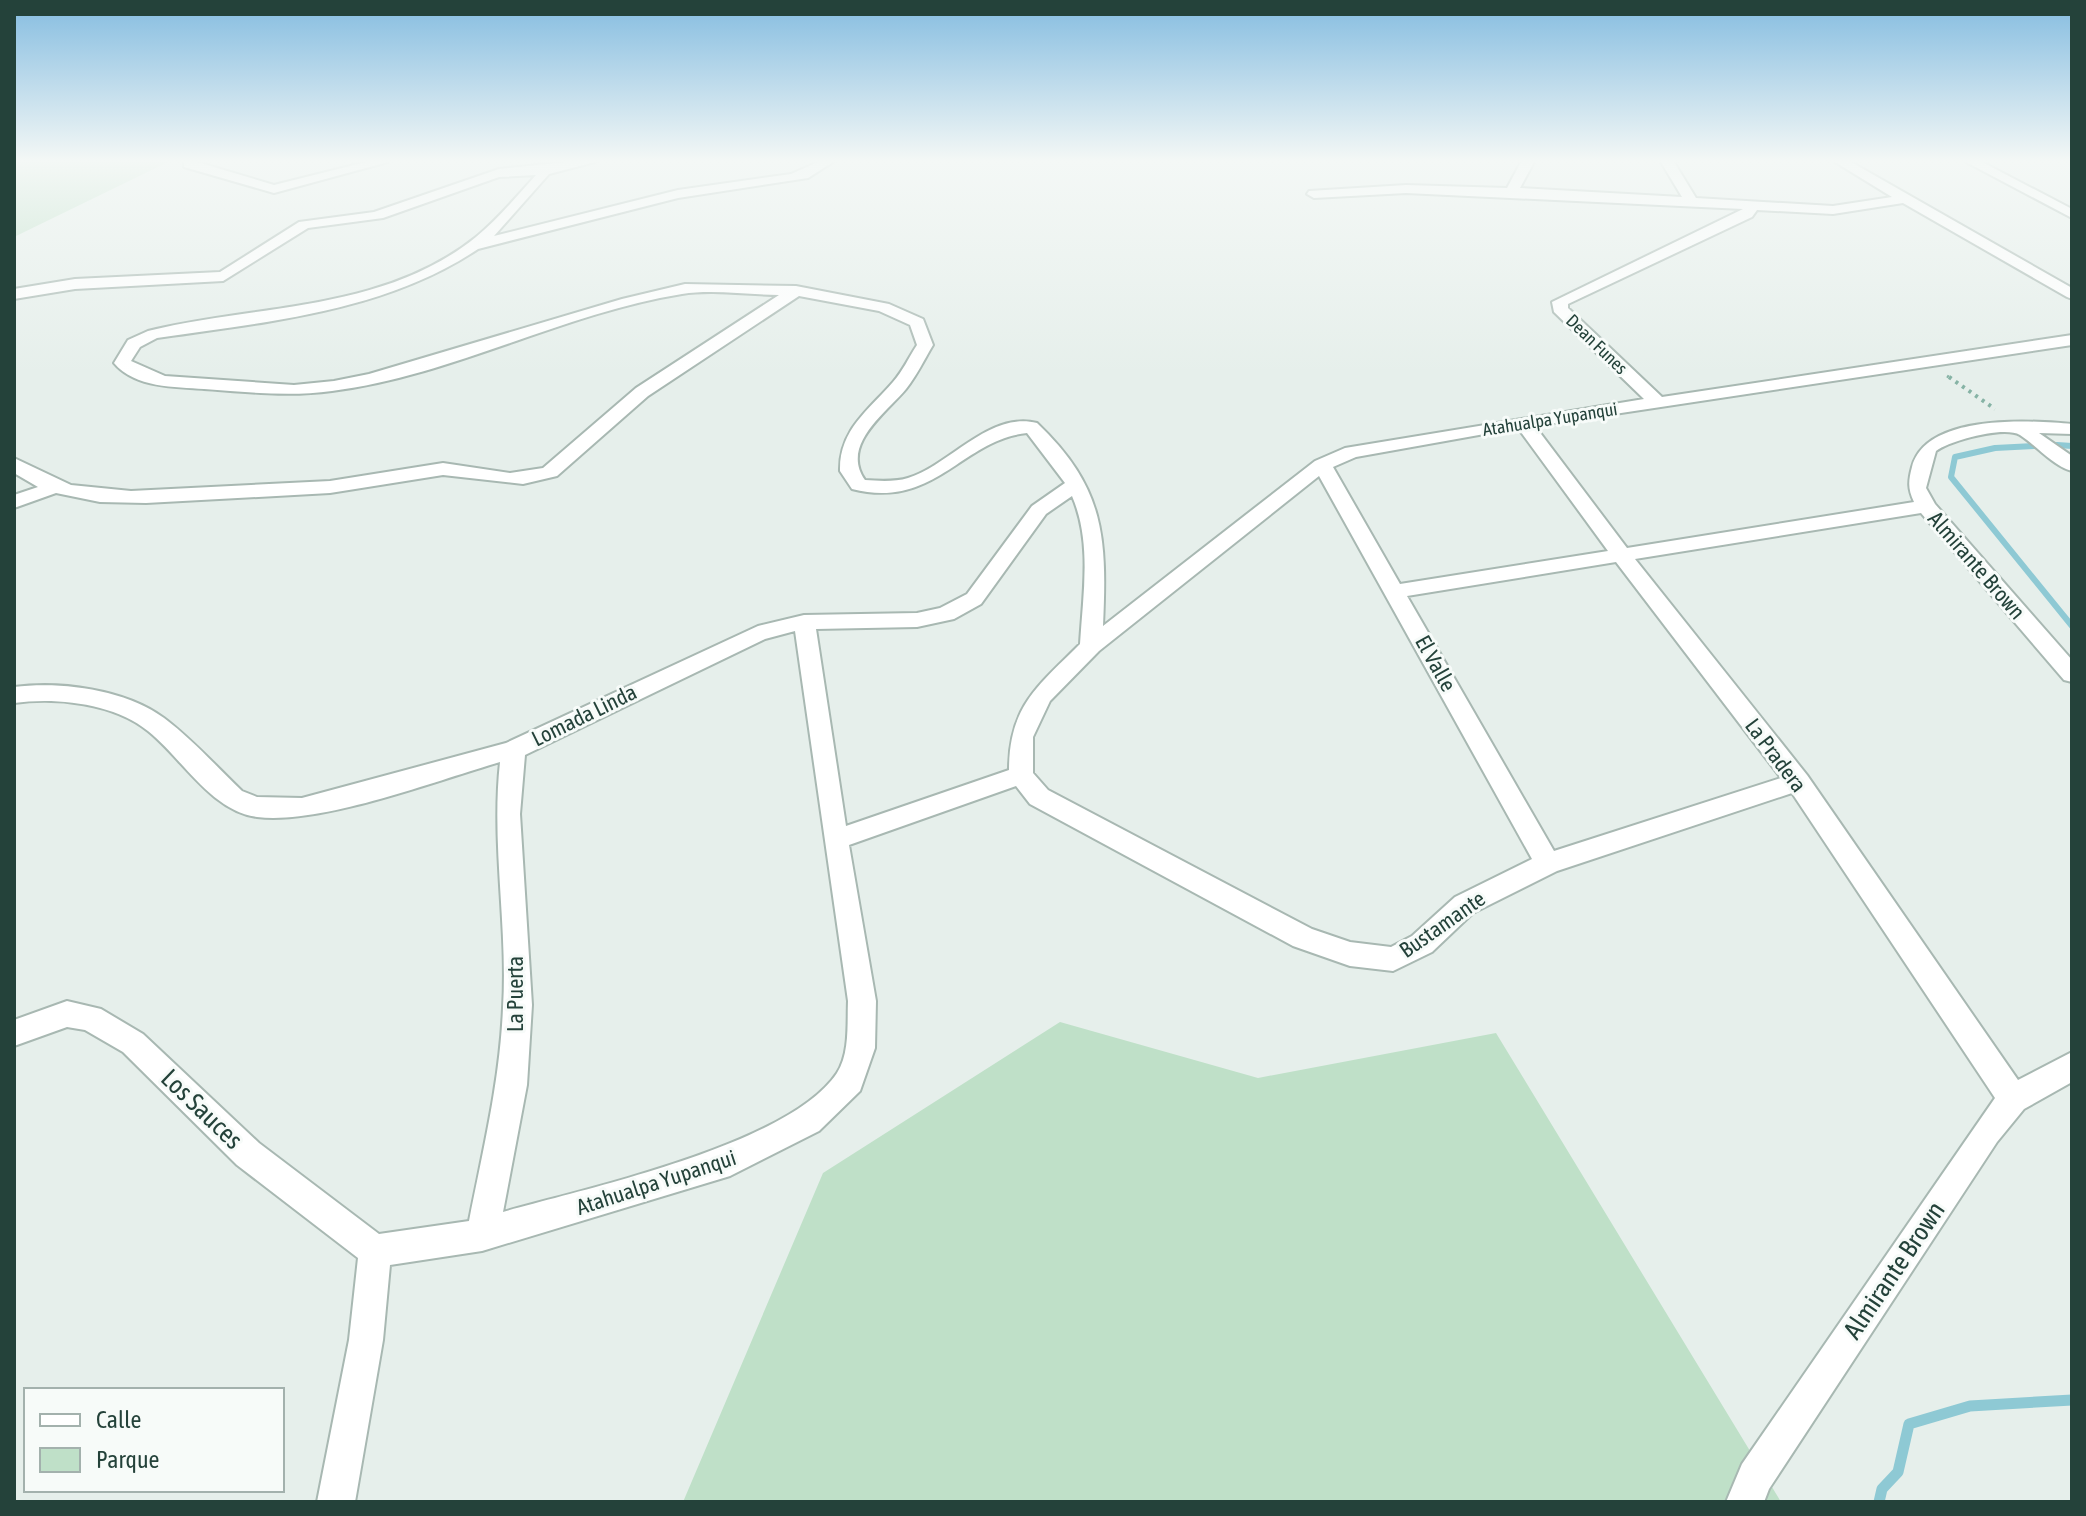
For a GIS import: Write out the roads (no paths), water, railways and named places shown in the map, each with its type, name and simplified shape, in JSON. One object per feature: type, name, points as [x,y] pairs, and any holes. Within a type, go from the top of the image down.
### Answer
[{"type":"street","points":[[14,294],[75,284],[223,276],[239,270],[288,233]]},
{"type":"street","points":[[486,233],[472,247],[424,275],[264,317],[154,334],[134,341],[126,350],[122,363],[137,373],[164,381],[294,390],[372,379],[627,302],[685,289],[796,291],[883,307],[905,314],[917,322],[925,345],[905,378],[856,433],[848,463],[859,485],[879,487],[914,482],[1013,427],[1031,427],[1044,439],[1074,485],[1093,532],[1091,646]]},
{"type":"street","points":[[472,247],[527,233]]},
{"type":"street","name":"Dean Funes","points":[[1658,403],[1560,309],[1560,302],[1707,233]]},
{"type":"street","points":[[1964,233],[2072,294]]},
{"type":"street","points":[[14,464],[26,475],[54,487],[86,494],[151,497],[293,490],[371,482],[442,469],[463,468],[516,481],[536,478],[550,472],[642,392],[694,362],[796,291]]},
{"type":"street","name":"Atahualpa Yupanqui","points":[[1021,775],[1021,737],[1041,696],[1091,646],[1322,465],[1351,452],[1523,422],[1930,364],[2072,340]]},
{"type":"street","name":"La Pradera","points":[[1523,422],[1582,504],[1798,782],[2013,1099]]},
{"type":"street","points":[[2023,429],[2072,465]]},
{"type":"street","name":"Almirante Brown","points":[[2072,429],[2023,429],[1940,438],[1927,449],[1917,488],[1926,506],[2072,674]]},
{"type":"street","name":"El Valle","points":[[1322,465],[1548,863]]},
{"type":"street","name":"Lomada Linda","points":[[14,695],[43,691],[115,704],[155,723],[233,798],[255,807],[302,808],[513,750],[758,633],[804,622],[917,620],[946,614],[974,599],[1039,510],[1074,485]]},
{"type":"street","points":[[14,502],[54,487]]},
{"type":"street","points":[[1396,591],[1926,506]]},
{"type":"street","name":"Atahualpa Yupanqui","points":[[375,1251],[482,1235],[730,1161],[808,1121],[849,1081],[860,1048],[862,1001],[804,622]]},
{"type":"street","name":"La Puerta","points":[[482,1235],[512,1085],[518,1005],[507,814],[513,750]]},
{"type":"street","points":[[835,840],[1021,775]]},
{"type":"street","name":"Bustamante","points":[[1021,775],[1039,797],[1303,938],[1350,954],[1393,959],[1422,944],[1464,905],[1548,863],[1798,782]]},
{"type":"street","name":"Los Sauces","points":[[14,1033],[67,1014],[91,1018],[133,1043],[248,1154],[375,1251]]},
{"type":"street","name":"Almirante Brown","points":[[1745,1502],[1755,1477],[1986,1132],[2013,1099],[2072,1066]]},
{"type":"street","points":[[336,1502],[366,1340],[375,1251]]},
{"type":"waterway","points":[[2057,445],[2072,446]]},
{"type":"waterway","points":[[2034,446],[1995,448],[1955,457],[1951,477],[2072,626]]},
{"type":"waterway","points":[[1879,1502],[1882,1489],[1898,1472],[1909,1424],[1970,1406],[2072,1400]]}]
